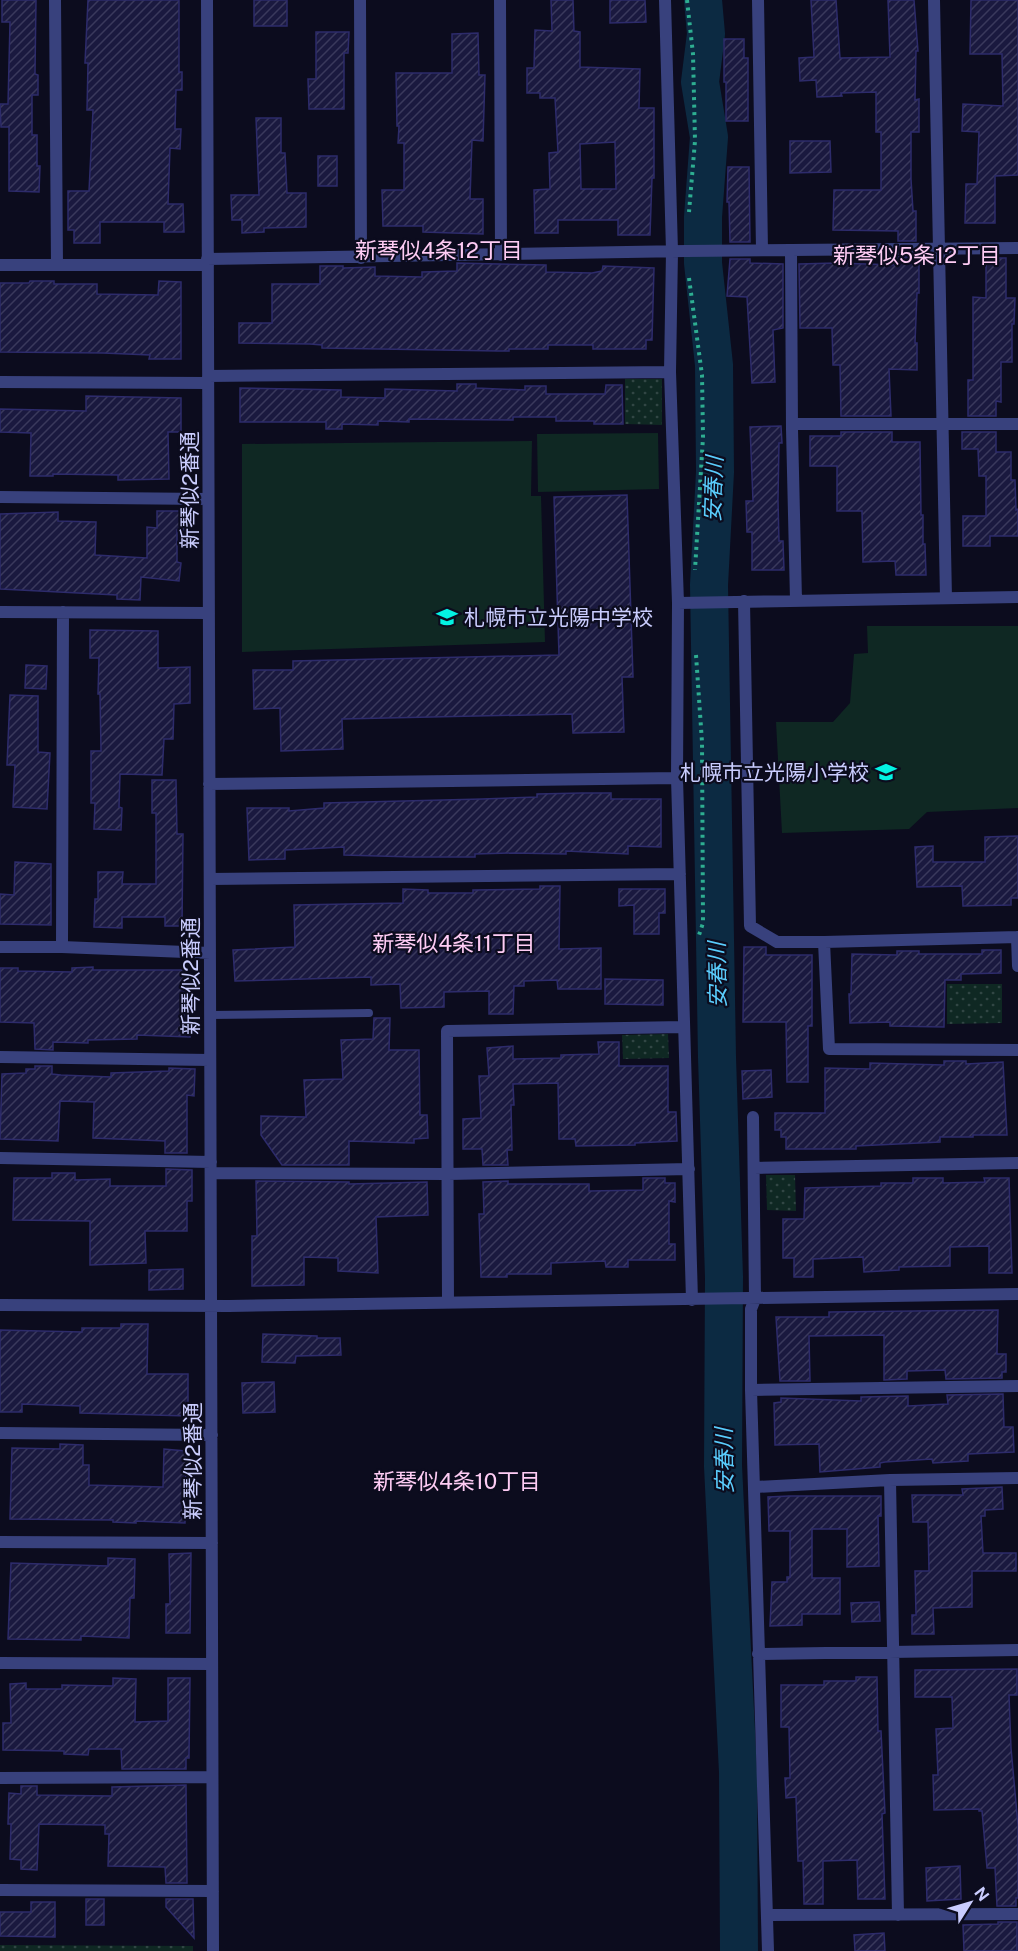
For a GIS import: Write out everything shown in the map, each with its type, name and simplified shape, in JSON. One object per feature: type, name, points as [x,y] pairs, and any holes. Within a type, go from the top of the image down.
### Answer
[{"type":"street","points":[[55,0],[57,265]]},
{"type":"street","name":"新琴似2番通","points":[[207,0],[213,1951]]},
{"type":"street","points":[[360,0],[361,258]]},
{"type":"street","points":[[500,0],[501,255]]},
{"type":"street","points":[[665,0],[672,251],[670,372],[678,603],[677,778],[692,1300]]},
{"type":"street","points":[[758,0],[762,250]]},
{"type":"street","points":[[934,0],[946,598]]},
{"type":"street","points":[[0,265],[717,250],[1018,248]]},
{"type":"street","points":[[791,250],[796,600]]},
{"type":"street","points":[[0,382],[670,372]]},
{"type":"street","points":[[792,424],[1018,424]]},
{"type":"street","points":[[0,497],[208,499]]},
{"type":"street","points":[[678,603],[1018,597]]},
{"type":"street","points":[[744,601],[750,926],[777,942],[1017,937],[1018,966]]},
{"type":"street","points":[[0,612],[208,613]]},
{"type":"street","points":[[62,947],[63,612]]},
{"type":"street","points":[[209,784],[677,778]]},
{"type":"street","points":[[210,879],[680,873]]},
{"type":"street","points":[[824,942],[829,1049],[1018,1050]]},
{"type":"street","points":[[0,947],[210,953]]},
{"type":"street","points":[[448,1303],[447,1031],[683,1027]]},
{"type":"street","points":[[0,1056],[210,1060]]},
{"type":"street","points":[[753,1117],[755,1299],[751,1309],[752,1390],[768,1951]]},
{"type":"street","points":[[0,1158],[211,1168],[448,1174],[689,1169]]},
{"type":"street","points":[[754,1168],[1018,1163]]},
{"type":"street","points":[[0,1305],[212,1306],[1018,1294]]},
{"type":"street","points":[[752,1390],[1018,1386]]},
{"type":"street","points":[[0,1433],[212,1435]]},
{"type":"street","points":[[755,1487],[890,1480],[1018,1478]]},
{"type":"street","points":[[890,1480],[898,1916]]},
{"type":"street","points":[[0,1542],[212,1543]]},
{"type":"street","points":[[758,1654],[1018,1650]]},
{"type":"street","points":[[0,1664],[212,1664]]},
{"type":"street","points":[[0,1778],[212,1777]]},
{"type":"street","points":[[0,1890],[213,1891]]},
{"type":"street","points":[[767,1915],[1018,1914]]},
{"type":"lane","points":[[210,1015],[369,1013]]},
{"type":"path","points":[[687,0],[693,54],[695,141],[688,223]]},
{"type":"path","points":[[688,271],[702,375],[703,436],[694,577]]},
{"type":"path","points":[[696,650],[702,742],[703,912],[703,923],[696,946]]},
{"type":"green space","points":[[625,379],[662,379],[662,425],[625,424]]},
{"type":"green space","points":[[658,433],[659,489],[538,492],[537,434]]},
{"type":"green space","points":[[532,441],[531,496],[541,496],[545,642],[242,652],[242,444]]},
{"type":"green space","points":[[867,626],[1018,626],[1018,808],[927,812],[909,829],[782,833],[776,722],[833,722],[850,703],[854,654],[868,653]]},
{"type":"green space","points":[[947,984],[1002,984],[1002,1023],[947,1024]]},
{"type":"green space","points":[[668,1034],[669,1058],[623,1059],[622,1035]]},
{"type":"green space","points":[[766,1175],[795,1175],[796,1211],[767,1210]]},
{"type":"green space","points":[[0,1945],[193,1946],[193,1951],[0,1951]]},
{"type":"building","points":[[2,0],[36,0],[35,74],[38,75],[38,95],[32,95],[32,135],[37,135],[37,166],[40,166],[39,192],[9,191],[9,127],[1,127],[0,104],[8,104],[10,22],[2,22]]},
{"type":"building","points":[[88,0],[179,0],[179,72],[182,72],[182,90],[176,90],[175,129],[181,129],[180,149],[170,148],[168,204],[183,204],[184,232],[164,232],[164,222],[100,222],[100,243],[74,243],[74,230],[68,230],[68,191],[89,191],[93,110],[87,110],[88,63],[85,63]]},
{"type":"building","points":[[254,0],[287,0],[287,26],[254,26]]},
{"type":"building","points":[[551,0],[573,0],[574,31],[580,32],[580,67],[640,69],[639,108],[654,108],[654,178],[652,178],[650,235],[618,235],[618,220],[558,220],[558,233],[535,233],[534,190],[550,189],[549,153],[558,152],[555,98],[540,98],[540,93],[527,93],[527,68],[534,68],[535,30],[552,31]],"holes":[[[615,142],[616,189],[581,189],[580,144]]]},
{"type":"building","points":[[610,0],[645,0],[646,22],[610,23]]},
{"type":"building","points":[[811,0],[836,0],[840,58],[890,57],[888,0],[914,0],[918,51],[916,51],[915,100],[919,99],[919,132],[911,132],[911,179],[913,211],[916,211],[916,241],[898,241],[898,231],[833,230],[834,190],[881,190],[881,132],[876,132],[876,92],[841,93],[842,96],[817,97],[816,80],[800,81],[799,58],[814,57]]},
{"type":"building","points":[[971,0],[1018,0],[1018,175],[995,176],[995,223],[965,223],[966,184],[977,184],[979,132],[962,131],[963,104],[1003,106],[1002,54],[970,54]]},
{"type":"building","points":[[316,32],[349,32],[348,53],[344,53],[344,109],[309,109],[308,79],[316,79]]},
{"type":"building","points":[[478,33],[479,75],[485,75],[483,141],[472,140],[470,199],[483,199],[483,234],[423,232],[423,226],[383,226],[382,190],[404,190],[404,143],[398,143],[396,73],[452,73],[452,34]]},
{"type":"building","points":[[724,39],[744,39],[744,58],[748,58],[748,121],[726,121]]},
{"type":"building","points":[[256,118],[281,118],[281,153],[285,153],[287,193],[306,193],[306,227],[264,228],[264,232],[242,233],[242,220],[232,220],[231,195],[259,195]]},
{"type":"building","points":[[790,141],[830,141],[831,172],[790,173]]},
{"type":"building","points":[[318,156],[337,156],[337,186],[318,186]]},
{"type":"building","points":[[728,167],[749,167],[750,242],[730,242],[729,202],[727,202]]},
{"type":"building","points":[[898,257],[916,257],[916,260],[919,260],[915,343],[917,343],[917,370],[889,369],[891,416],[841,416],[840,365],[833,365],[832,328],[800,328],[799,264],[898,265]]},
{"type":"building","points":[[986,258],[1006,258],[1006,298],[1015,298],[1012,362],[1001,362],[1001,402],[996,401],[996,416],[968,416],[968,380],[973,380],[973,297],[986,298]]},
{"type":"building","points":[[730,259],[750,259],[750,263],[783,264],[783,328],[773,330],[775,382],[752,383],[747,297],[727,296]]},
{"type":"building","points":[[457,263],[546,265],[546,272],[592,273],[602,271],[603,266],[654,268],[652,340],[646,340],[646,349],[593,349],[593,345],[548,345],[548,349],[509,349],[509,351],[322,348],[322,345],[310,344],[239,343],[239,323],[272,323],[272,284],[320,284],[320,266],[375,267],[375,276],[422,277],[422,272],[457,271]]},
{"type":"building","points":[[30,281],[54,281],[54,284],[97,284],[97,294],[158,295],[159,281],[181,282],[181,359],[149,359],[150,355],[103,353],[0,352],[0,283],[29,283]]},
{"type":"building","points":[[457,384],[476,384],[476,388],[525,390],[525,386],[546,386],[546,394],[605,394],[606,385],[622,385],[623,424],[556,421],[556,417],[513,417],[513,420],[409,419],[409,422],[378,421],[378,425],[342,424],[342,429],[326,429],[326,422],[240,422],[240,388],[341,390],[341,397],[385,398],[385,389],[457,391]]},
{"type":"building","points":[[86,396],[181,398],[181,432],[168,432],[169,479],[118,480],[118,475],[30,476],[31,433],[0,432],[0,409],[86,411]]},
{"type":"building","points":[[781,426],[778,500],[779,541],[783,541],[784,570],[752,570],[752,532],[747,532],[746,501],[753,501],[750,427]]},
{"type":"building","points":[[841,432],[892,432],[892,442],[920,442],[921,515],[923,515],[926,575],[896,575],[895,561],[863,562],[862,511],[837,511],[837,466],[810,466],[810,436],[841,436]]},
{"type":"building","points":[[962,432],[996,432],[996,452],[1011,452],[1011,480],[1015,480],[1018,536],[990,536],[990,546],[963,546],[963,516],[986,516],[986,476],[979,476],[978,449],[962,449]]},
{"type":"building","points":[[627,495],[633,677],[622,677],[624,732],[573,733],[572,714],[342,719],[343,749],[281,751],[280,708],[254,709],[253,670],[293,670],[293,661],[559,655],[554,497]]},
{"type":"building","points":[[157,511],[184,511],[184,530],[177,530],[177,562],[181,563],[179,581],[141,577],[140,600],[117,599],[117,595],[0,589],[0,514],[58,512],[58,521],[96,522],[95,555],[147,558],[147,527],[157,528]]},
{"type":"building","points":[[90,630],[158,631],[158,668],[190,667],[190,703],[174,704],[173,739],[164,739],[162,775],[120,774],[121,830],[94,829],[95,803],[91,803],[91,751],[101,751],[100,694],[98,694],[99,658],[90,658]]},
{"type":"building","points":[[26,665],[47,666],[46,689],[25,688]]},
{"type":"building","points":[[10,695],[38,696],[38,752],[50,753],[47,809],[13,807],[15,765],[7,765]]},
{"type":"building","points":[[152,780],[176,780],[177,834],[183,834],[182,926],[165,926],[165,917],[122,917],[122,928],[94,927],[95,899],[98,899],[98,872],[123,872],[122,884],[156,884],[156,813],[152,813]]},
{"type":"building","points":[[611,793],[611,799],[661,799],[661,847],[628,846],[628,854],[566,851],[566,854],[514,853],[475,854],[475,857],[413,857],[344,855],[344,847],[285,850],[285,859],[249,860],[247,808],[289,808],[289,811],[324,808],[324,803]]},
{"type":"building","points":[[1018,836],[1018,898],[1011,898],[1011,905],[963,906],[962,886],[917,887],[915,847],[933,846],[933,862],[985,862],[985,837]]},
{"type":"building","points":[[15,862],[51,864],[51,925],[0,924],[0,894],[14,895]]},
{"type":"building","points":[[540,886],[560,886],[559,949],[601,948],[601,989],[558,989],[557,980],[524,981],[524,986],[514,986],[513,1014],[489,1014],[489,991],[444,992],[444,1007],[401,1008],[400,984],[371,985],[371,977],[235,981],[233,950],[295,947],[294,905],[403,903],[403,889],[428,890],[428,893],[473,893],[473,890],[540,889]]},
{"type":"building","points":[[619,889],[665,889],[665,913],[659,913],[659,934],[634,934],[634,905],[619,906]]},
{"type":"building","points":[[744,947],[766,947],[766,955],[812,955],[812,1026],[808,1026],[808,1082],[787,1082],[786,1022],[743,1022]]},
{"type":"building","points":[[982,950],[1001,950],[1001,973],[961,974],[961,980],[945,980],[944,1027],[890,1026],[890,1022],[850,1023],[849,994],[851,994],[852,954],[897,955],[897,951],[919,951],[919,954],[982,954]]},
{"type":"building","points":[[93,967],[93,970],[188,970],[190,1037],[137,1035],[137,1039],[88,1040],[88,1043],[53,1042],[53,1050],[35,1049],[34,1023],[0,1022],[0,968],[18,968],[18,971],[72,972],[72,968]]},
{"type":"building","points":[[605,979],[663,980],[663,1005],[605,1004]]},
{"type":"building","points":[[374,1018],[390,1018],[389,1050],[419,1050],[420,1115],[427,1115],[428,1138],[414,1139],[414,1143],[349,1141],[349,1165],[282,1165],[261,1135],[261,1116],[306,1117],[304,1080],[343,1079],[341,1040],[373,1039]]},
{"type":"building","points":[[598,1042],[619,1042],[619,1066],[668,1066],[668,1112],[676,1112],[677,1141],[635,1143],[635,1145],[576,1146],[575,1139],[559,1139],[558,1083],[513,1084],[512,1150],[507,1150],[508,1165],[483,1165],[482,1149],[463,1149],[463,1119],[481,1118],[479,1076],[489,1076],[487,1048],[513,1046],[513,1059],[561,1058],[561,1055],[599,1054]]},
{"type":"building","points":[[944,1061],[966,1061],[966,1064],[1003,1062],[1007,1135],[940,1137],[940,1142],[856,1146],[856,1149],[786,1149],[786,1137],[781,1137],[781,1130],[775,1130],[775,1113],[825,1113],[825,1068],[870,1069],[870,1063],[944,1065]]},
{"type":"building","points":[[35,1066],[52,1066],[52,1074],[111,1077],[111,1073],[169,1071],[169,1068],[195,1069],[194,1096],[187,1095],[187,1153],[165,1153],[165,1141],[93,1138],[94,1102],[60,1101],[58,1141],[0,1139],[2,1074],[26,1073],[26,1069],[35,1069]]},
{"type":"building","points":[[771,1070],[772,1097],[743,1099],[742,1071]]},
{"type":"building","points":[[166,1169],[192,1170],[192,1201],[187,1201],[187,1231],[145,1231],[146,1263],[90,1265],[90,1221],[13,1220],[14,1178],[52,1178],[52,1173],[75,1173],[75,1180],[110,1179],[110,1186],[166,1186]]},
{"type":"building","points":[[643,1178],[665,1178],[665,1183],[675,1183],[675,1202],[669,1201],[669,1244],[675,1244],[675,1260],[628,1260],[628,1267],[606,1267],[605,1261],[551,1263],[551,1274],[507,1274],[507,1277],[481,1277],[479,1214],[484,1214],[483,1182],[589,1184],[589,1191],[643,1190]]},
{"type":"building","points":[[913,1178],[943,1178],[943,1183],[985,1182],[984,1178],[1009,1178],[1012,1273],[989,1273],[989,1246],[950,1247],[950,1266],[899,1267],[899,1270],[864,1272],[863,1257],[813,1259],[813,1277],[794,1277],[794,1258],[783,1258],[783,1219],[804,1219],[805,1188],[881,1186],[881,1183],[913,1183]]},
{"type":"building","points":[[256,1181],[349,1182],[349,1184],[427,1182],[428,1215],[376,1217],[378,1273],[338,1271],[338,1258],[304,1257],[304,1285],[252,1286],[252,1236],[257,1236]]},
{"type":"building","points":[[183,1269],[183,1289],[149,1290],[149,1270]]},
{"type":"building","points":[[998,1310],[997,1354],[1006,1354],[1006,1372],[1002,1372],[1002,1378],[946,1379],[945,1370],[907,1371],[907,1379],[884,1380],[884,1335],[809,1336],[810,1381],[780,1381],[776,1317],[829,1317],[829,1312]]},
{"type":"building","points":[[121,1324],[148,1324],[147,1374],[188,1374],[188,1416],[80,1413],[80,1406],[22,1404],[22,1412],[0,1412],[0,1330],[82,1332],[82,1328],[121,1328]]},
{"type":"building","points":[[263,1334],[340,1338],[341,1355],[296,1356],[295,1363],[262,1362]]},
{"type":"building","points":[[274,1382],[275,1412],[243,1413],[242,1383]]},
{"type":"building","points":[[1003,1394],[1004,1427],[1013,1427],[1014,1452],[968,1454],[968,1461],[933,1463],[932,1459],[885,1462],[880,1463],[880,1467],[820,1472],[819,1444],[775,1445],[774,1403],[781,1402],[781,1398],[861,1401],[861,1397],[908,1396],[908,1406],[948,1404],[947,1395]]},
{"type":"building","points":[[60,1444],[83,1445],[83,1465],[89,1465],[89,1485],[163,1487],[164,1449],[186,1451],[185,1523],[10,1519],[12,1448],[60,1449]]},
{"type":"building","points":[[1002,1487],[1003,1509],[985,1510],[985,1516],[981,1516],[983,1553],[1016,1553],[1016,1571],[972,1571],[972,1607],[933,1608],[934,1634],[912,1634],[912,1615],[916,1615],[915,1571],[929,1571],[928,1522],[913,1522],[912,1495],[963,1495],[962,1489]]},
{"type":"building","points":[[881,1496],[881,1516],[878,1516],[879,1566],[847,1567],[847,1529],[812,1529],[812,1578],[840,1578],[840,1614],[802,1614],[802,1625],[770,1626],[772,1582],[787,1582],[787,1577],[790,1577],[790,1531],[769,1531],[768,1497]]},
{"type":"building","points":[[191,1553],[190,1633],[166,1633],[166,1604],[170,1604],[169,1554]]},
{"type":"building","points":[[108,1558],[135,1559],[134,1598],[130,1598],[129,1638],[81,1636],[81,1640],[8,1639],[11,1563],[108,1566]]},
{"type":"building","points":[[879,1602],[880,1621],[852,1622],[851,1603]]},
{"type":"building","points":[[1017,1669],[1017,1695],[1009,1695],[1018,1825],[1018,1898],[1016,1898],[1016,1906],[997,1906],[995,1868],[987,1868],[982,1811],[979,1809],[934,1810],[933,1775],[938,1775],[936,1729],[953,1728],[952,1697],[915,1697],[915,1670]]},
{"type":"building","points":[[856,1677],[877,1677],[878,1731],[881,1731],[885,1813],[882,1814],[885,1899],[858,1899],[857,1860],[823,1861],[823,1904],[804,1904],[803,1861],[798,1861],[796,1797],[786,1798],[785,1778],[790,1778],[789,1727],[781,1727],[781,1685],[824,1685],[824,1681],[856,1681]]},
{"type":"building","points":[[113,1678],[136,1679],[135,1722],[168,1721],[168,1678],[190,1678],[189,1758],[186,1758],[186,1769],[122,1769],[121,1749],[89,1749],[88,1755],[64,1754],[64,1751],[3,1750],[3,1723],[11,1723],[10,1684],[26,1683],[26,1689],[62,1689],[62,1685],[113,1686]]},
{"type":"building","points":[[186,1785],[187,1883],[166,1883],[165,1867],[108,1866],[109,1834],[105,1834],[105,1825],[39,1824],[37,1870],[21,1869],[21,1860],[10,1859],[9,1793],[21,1794],[21,1786],[37,1786],[37,1795],[112,1796],[112,1787]]},
{"type":"building","points":[[960,1866],[961,1899],[927,1901],[926,1868]]},
{"type":"building","points":[[86,1899],[104,1899],[104,1925],[86,1925]]},
{"type":"building","points":[[166,1899],[193,1899],[194,1938],[166,1907]]},
{"type":"building","points":[[31,1902],[55,1902],[55,1937],[0,1936],[0,1912],[31,1912]]},
{"type":"building","points":[[998,1922],[1017,1922],[1017,1951],[964,1951],[963,1925],[998,1924]]},
{"type":"building","points":[[884,1933],[885,1951],[855,1951],[854,1935]]},
{"type":"waterway","name":"安春川","points":[[703,0],[706,34],[700,82],[709,137],[703,217],[703,263],[714,365],[715,472],[709,585],[717,1057],[724,1277],[723,1466],[738,1772],[739,1951]]},
{"type":"place","name":"札幌市立光陽中学校","points":[[447,617]]},
{"type":"place","name":"札幌市立光陽小学校","points":[[886,772]]},
{"type":"district","name":"新琴似4条12丁目","points":[[439,250]]},
{"type":"district","name":"新琴似5条12丁目","points":[[917,255]]},
{"type":"district","name":"新琴似4条11丁目","points":[[454,943]]},
{"type":"district","name":"新琴似4条10丁目","points":[[457,1481]]}]
